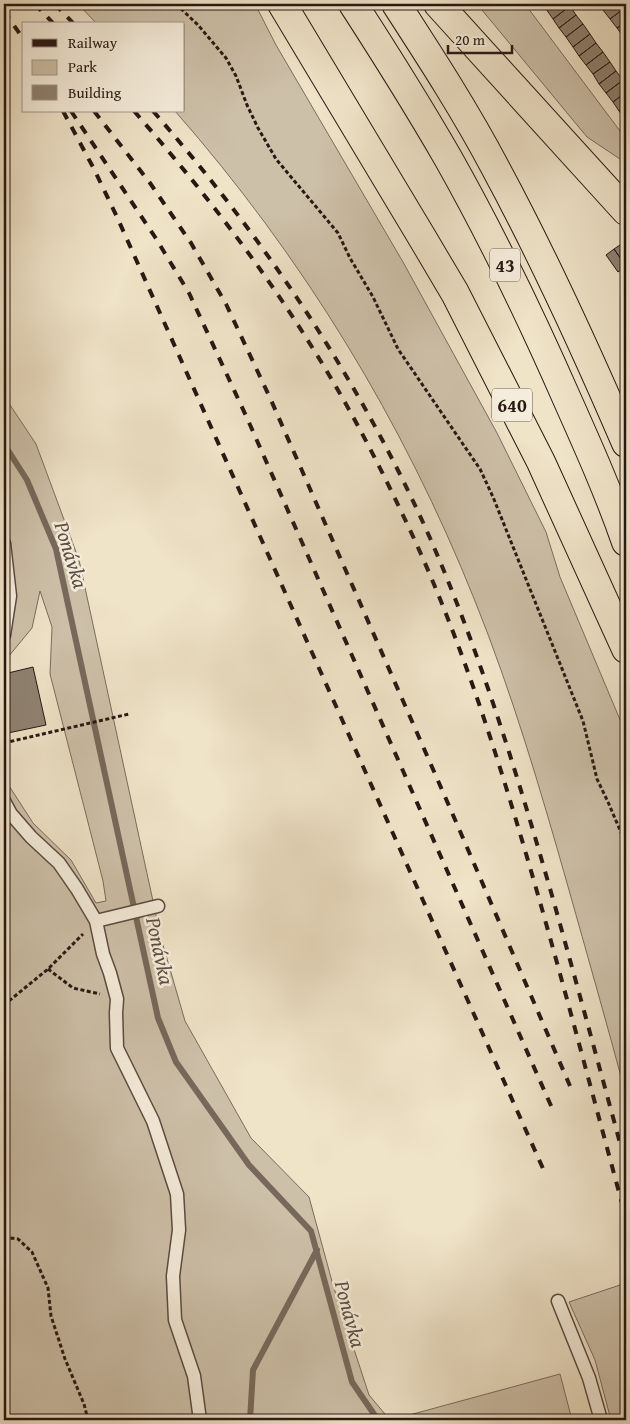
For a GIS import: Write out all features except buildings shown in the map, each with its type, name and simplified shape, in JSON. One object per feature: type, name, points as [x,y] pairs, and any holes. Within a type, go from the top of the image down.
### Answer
[{"type":"highway","name":"640","points":[[282,4],[454,294],[541,462],[626,649]]},
{"type":"highway","name":"43","points":[[353,4],[395,69],[448,158],[503,260],[574,415],[626,542]]},
{"type":"highway","name":"43","points":[[396,4],[437,67],[496,168],[551,277],[600,381],[626,443]]},
{"type":"highway","points":[[421,4],[457,65],[496,168]]},
{"type":"highway","points":[[438,4],[626,211]]},
{"type":"lane","points":[[4,543],[10,596],[4,634]]},
{"type":"lane","points":[[4,801],[11,814],[31,837],[59,864],[96,921],[103,954],[117,998],[118,1048],[154,1121],[177,1194],[178,1230],[173,1276],[175,1320],[194,1376],[200,1420]]},
{"type":"lane","points":[[96,921],[158,906]]},
{"type":"lane","points":[[558,1301],[589,1378],[600,1420]]},
{"type":"path","points":[[176,4],[198,25],[226,58],[236,76],[258,128],[276,159],[338,233],[373,297],[398,349],[480,469],[493,497],[582,721],[597,779],[626,844]]},
{"type":"path","points":[[4,743],[129,714]]},
{"type":"path","points":[[4,1006],[48,968],[96,921]]},
{"type":"path","points":[[48,968],[73,988],[117,998]]},
{"type":"path","points":[[4,1237],[18,1238],[32,1252],[48,1288],[51,1316],[65,1359],[84,1404],[88,1420]]},
{"type":"green space","points":[[78,4],[255,4],[276,45],[403,262],[497,433],[546,532],[560,577],[626,734],[626,1095],[557,847],[513,706],[475,601],[447,534],[416,469],[346,343],[307,283],[266,224],[176,112],[185,112],[185,22],[95,22]]},
{"type":"green space","points":[[477,4],[525,4],[626,139],[626,163],[587,137]]},
{"type":"green space","points":[[4,396],[36,444],[79,560],[161,938],[185,1021],[251,1138],[309,1197],[333,1285],[369,1395],[390,1420],[4,1420],[4,778],[33,823],[71,860],[96,903],[106,901],[103,881],[50,674],[52,627],[40,591],[32,628],[4,662]]},
{"type":"green space","points":[[626,1283],[626,1420],[611,1420],[595,1360],[569,1302]]},
{"type":"green space","points":[[560,1374],[572,1420],[391,1420]]},
{"type":"waterway","name":"Ponávka","points":[[4,444],[27,480],[56,549],[158,1018],[176,1062],[249,1165],[311,1231],[352,1382],[378,1420]]},
{"type":"waterway","points":[[250,1420],[253,1370],[317,1250]]},
{"type":"railway","points":[[35,4],[52,22]]},
{"type":"railway","points":[[55,4],[72,22]]},
{"type":"railway","points":[[4,11],[22,37]]},
{"type":"railway","points":[[64,112],[117,217],[545,1173]]},
{"type":"railway","points":[[72,112],[155,237],[189,293],[247,418],[552,1108]]},
{"type":"railway","points":[[95,112],[150,183],[191,243],[226,304],[271,400],[570,1086]]},
{"type":"railway","points":[[135,112],[224,220],[305,336],[367,443],[422,557],[462,656],[512,807],[553,948],[626,1218]]},
{"type":"railway","points":[[154,112],[234,210],[308,314],[342,368],[373,423],[403,480],[430,538],[466,627],[498,717],[553,899],[626,1165]]}]
